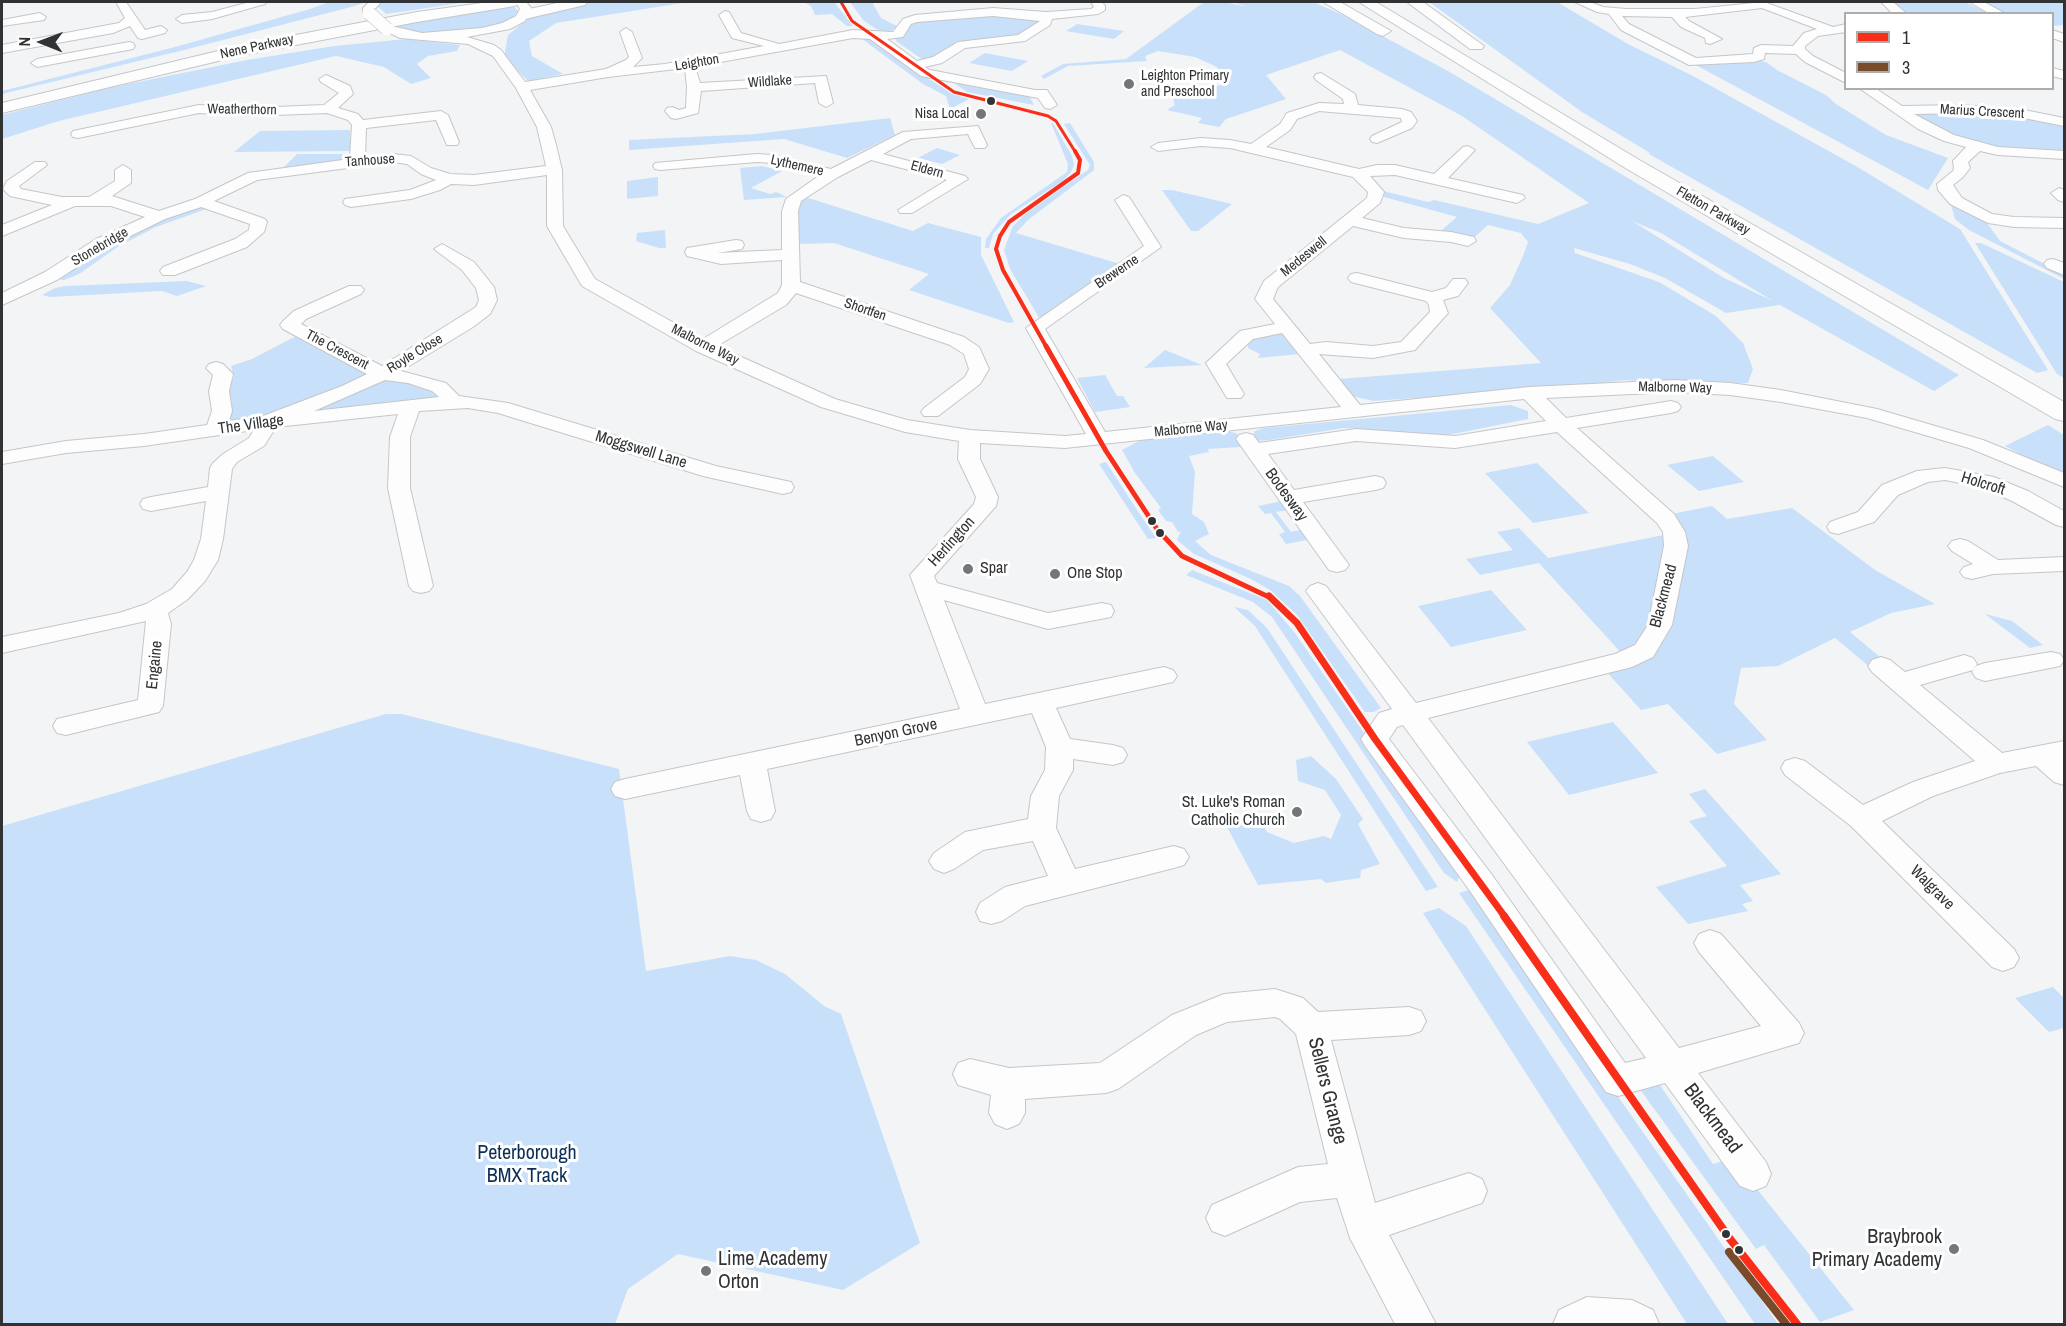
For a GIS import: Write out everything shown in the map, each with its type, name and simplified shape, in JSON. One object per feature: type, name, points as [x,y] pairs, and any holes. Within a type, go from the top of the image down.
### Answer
[{"type":"highway","name":"Nene Parkway","points":[[4,105],[238,46],[373,20],[488,2]]},
{"type":"highway","name":"Nene Parkway","points":[[4,105],[243,50],[406,18],[580,2]]},
{"type":"highway","points":[[1330,2],[1462,72],[1547,113]]},
{"type":"highway","name":"Fletton Parkway","points":[[1366,2],[1547,113],[2064,413]]},
{"type":"highway","name":"Fletton Parkway","points":[[1382,2],[1583,123],[2064,396]]},
{"type":"highway","points":[[1414,2],[1490,56]]},
{"type":"highway","points":[[4,105],[110,71],[296,24]]},
{"type":"highway","points":[[4,105],[326,44],[409,36]]},
{"type":"highway","points":[[1509,69],[1583,123]]},
{"type":"street","points":[[121,2],[142,35],[161,30]]},
{"type":"street","points":[[182,19],[212,15],[261,2]]},
{"type":"street","name":"Leighton","points":[[522,87],[608,73],[639,72],[853,34],[894,36],[899,34],[907,22],[915,19],[1004,12],[1046,16],[1094,12],[1101,8],[1096,2]]},
{"type":"street","points":[[1581,2],[1613,12],[1675,14],[1758,3],[1831,30]]},
{"type":"street","points":[[1881,2],[1887,2],[1899,12]]},
{"type":"street","points":[[1976,2],[1996,12]]},
{"type":"street","points":[[368,6],[387,29],[409,36],[437,37],[482,44],[497,53],[501,37],[520,9]]},
{"type":"street","points":[[437,37],[482,32],[520,9]]},
{"type":"street","points":[[1613,12],[1625,27],[1694,62],[1754,58],[1760,56],[1758,51],[1761,49],[1799,50],[1809,59],[1844,78]]},
{"type":"street","points":[[1675,14],[1685,24],[1716,39],[1710,40]]},
{"type":"street","points":[[725,15],[735,35],[783,47]]},
{"type":"street","points":[[916,65],[937,60],[962,45],[1021,38],[1046,22],[1046,16]]},
{"type":"street","points":[[2,23],[40,17]]},
{"type":"street","points":[[2,49],[113,29],[123,26],[132,19]]},
{"type":"street","points":[[1799,50],[1800,42],[1808,36],[1844,28]]},
{"type":"street","points":[[608,73],[631,63],[636,58],[626,32]]},
{"type":"street","points":[[872,34],[926,72],[1035,94],[1042,93],[1050,105]]},
{"type":"street","points":[[24,45],[38,65],[129,46]]},
{"type":"street","name":"Malborne Way","points":[[497,53],[522,87],[544,127],[551,156],[555,226],[588,282],[703,347],[828,402],[905,426],[970,436],[1054,442],[1529,393],[1675,386],[1730,389],[1781,396],[1870,413],[1976,444],[2064,481]]},
{"type":"street","points":[[672,111],[676,115],[693,110],[694,87],[688,64]]},
{"type":"street","points":[[1321,77],[1350,97],[1351,109]]},
{"type":"street","points":[[326,79],[345,89],[346,94],[328,110]]},
{"type":"street","name":"Wildlake","points":[[694,87],[821,79],[826,103]]},
{"type":"street","points":[[1340,90],[1359,87]]},
{"type":"street","points":[[1868,90],[1908,117],[1939,134],[1975,147],[2025,154],[2064,155]]},
{"type":"street","points":[[1254,149],[1285,127],[1292,116],[1319,107],[1397,112],[1406,116],[1410,121],[1407,125],[1388,135]]},
{"type":"street","name":"Weatherthorn","points":[[78,134],[159,121],[210,109],[251,112],[328,110],[353,117],[359,125]]},
{"type":"street","name":"Marius Crescent","points":[[1899,110],[1985,111],[2024,114],[2064,122]]},
{"type":"street","points":[[357,161],[359,125],[441,115],[444,129],[452,142]]},
{"type":"street","name":"Eldern","points":[[833,174],[908,135],[973,129],[980,145]]},
{"type":"street","points":[[1158,147],[1222,143],[1351,172]]},
{"type":"street","points":[[1975,147],[1960,161],[1962,168],[1958,174],[1945,184],[1946,190],[1956,201],[1988,218],[2014,222],[2064,223]]},
{"type":"street","points":[[1438,179],[1468,150]]},
{"type":"street","name":"Eldern","points":[[868,155],[960,179],[906,210]]},
{"type":"street","name":"Tanhouse","points":[[253,176],[393,158],[411,160],[426,171],[448,179],[474,180],[551,156]]},
{"type":"street","name":"Lythemere","points":[[660,166],[758,158],[772,159],[833,174]]},
{"type":"street","points":[[1286,166],[1334,177],[1351,172],[1395,170],[1517,198]]},
{"type":"street","points":[[5,167],[36,168],[6,190],[70,202],[112,201],[159,216]]},
{"type":"street","points":[[95,200],[123,183],[123,170]]},
{"type":"street","name":"Medeswell","points":[[1351,172],[1368,182],[1376,196],[1270,285],[1264,299],[1354,410]]},
{"type":"street","name":"Lythemere","points":[[789,255],[790,211],[794,200],[833,174]]},
{"type":"street","name":"Stonebridge","points":[[2,300],[51,276],[102,243],[159,216],[201,202],[253,176]]},
{"type":"street","points":[[351,202],[411,194],[435,188],[448,179]]},
{"type":"street","name":"Brewerne","points":[[1099,439],[1035,328],[1153,248],[1123,200]]},
{"type":"street","points":[[2,231],[70,202]]},
{"type":"street","points":[[169,270],[241,243],[256,232],[259,222],[201,202]]},
{"type":"street","points":[[1349,220],[1404,233],[1468,241]]},
{"type":"street","points":[[703,347],[780,301],[786,296],[791,285],[789,255],[721,260],[693,252],[710,247],[736,245]]},
{"type":"street","name":"Royle Close","points":[[267,422],[349,390],[382,374],[467,323],[484,310],[488,300],[485,287],[468,266],[442,247]]},
{"type":"street","points":[[1357,278],[1431,297],[1452,292],[1459,283]]},
{"type":"street","name":"Shortfen","points":[[791,285],[957,341],[972,351],[979,369],[973,380],[937,408],[962,411]]},
{"type":"street","name":"The Crescent","points":[[356,290],[300,315],[289,325],[382,374],[411,378],[439,387],[449,396],[449,402]]},
{"type":"street","points":[[1305,350],[1337,348],[1373,352],[1408,346],[1439,314],[1438,305],[1431,297]]},
{"type":"street","points":[[1234,394],[1216,363],[1247,335],[1286,327]]},
{"type":"street","points":[[216,368],[223,374],[219,391],[222,411],[216,430]]},
{"type":"street","name":"Blackmead","points":[[1529,393],[1561,425],[1666,519],[1674,532],[1676,546],[1660,625],[1644,651],[1623,661],[1388,720],[1375,739],[1487,893],[1618,1081],[1787,1033],[1710,943]]},
{"type":"street","name":"The Village","points":[[2,458],[66,447],[144,440],[267,422],[449,402],[501,407]]},
{"type":"street","points":[[410,407],[400,437],[399,488],[422,586]]},
{"type":"street","name":"Moggswell Lane","points":[[501,407],[711,471],[783,487]]},
{"type":"street","points":[[1254,450],[1356,435],[1455,442],[1671,407]]},
{"type":"street","points":[[2,645],[122,620],[155,610],[180,594],[197,576],[206,560],[212,539],[221,468],[230,458],[257,442],[267,422]]},
{"type":"street","name":"Bodesway","points":[[1236,424],[1337,565]]},
{"type":"street","name":"Herlington","points":[[970,436],[969,459],[987,497],[985,506],[922,574],[976,716]]},
{"type":"street","name":"Holcroft","points":[[1838,526],[1866,517],[1890,490],[1904,483],[1925,476],[1945,474],[1986,482],[2020,496],[2064,520]]},
{"type":"street","points":[[1288,498],[1375,483]]},
{"type":"street","points":[[151,504],[218,492]]},
{"type":"street","points":[[1960,546],[1983,570],[2064,564]]},
{"type":"street","points":[[927,588],[1048,621],[1102,611]]},
{"type":"street","name":"Blackmead","points":[[1318,591],[1753,1174]]},
{"type":"street","name":"Engaine","points":[[66,726],[150,706],[159,624],[155,610]]},
{"type":"street","points":[[1997,764],[1891,674],[2051,659]]},
{"type":"street","name":"Benyon Grove","points":[[625,789],[1164,676]]},
{"type":"street","points":[[1040,702],[1060,747],[1059,770],[1045,796],[1042,828],[1067,885]]},
{"type":"street","points":[[1060,747],[1113,755]]},
{"type":"street","points":[[1861,818],[1923,789],[1997,764],[2053,753],[2064,775]]},
{"type":"street","points":[[752,763],[761,811]]},
{"type":"street","name":"Walgrave","points":[[1794,768],[1861,818],[2003,958]]},
{"type":"street","points":[[944,861],[975,840],[1042,828]]},
{"type":"street","points":[[991,912],[1016,896],[1174,857]]},
{"type":"street","name":"Sellers Grange","points":[[970,1074],[1008,1099],[1106,1078],[1184,1024],[1224,1008],[1275,1003],[1291,1008],[1311,1027],[1363,1225],[1416,1324]]},
{"type":"street","points":[[1311,1027],[1409,1021]]},
{"type":"street","points":[[1225,1218],[1298,1185],[1350,1179]]},
{"type":"street","points":[[1363,1225],[1469,1191]]},
{"type":"street","points":[[1573,1324],[1587,1317],[1632,1320],[1639,1324]]},
{"type":"green space","points":[[329,2],[366,2],[184,50],[2,94],[2,91],[175,47]]},
{"type":"green space","points":[[383,2],[468,2],[386,14],[377,6]]},
{"type":"green space","points":[[592,2],[689,2],[556,23],[529,41],[532,56],[563,74],[528,81],[504,57],[508,35],[535,13]]},
{"type":"green space","points":[[803,2],[834,2],[853,26],[847,26],[832,14],[815,15],[811,6]]},
{"type":"green space","points":[[850,2],[872,2],[881,18],[897,26],[889,33],[876,29],[863,20]]},
{"type":"green space","points":[[1204,2],[1225,2],[1247,7],[1233,2],[1313,2],[1343,15],[1448,71],[1959,375],[1934,391],[1780,305],[1726,313],[1665,278],[1630,264],[1574,248],[1575,253],[1659,282],[1716,316],[1743,343],[1753,369],[1748,383],[1701,385],[1625,380],[1580,386],[1373,401],[1348,395],[1339,379],[1541,363],[1490,308],[1510,285],[1523,256],[1528,242],[1521,233],[1488,225],[1469,242],[1438,233],[1457,217],[1384,197],[1383,191],[1428,202],[1434,200],[1538,224],[1589,203],[1462,116],[1340,50],[1266,75],[1286,99],[1226,119],[1219,127],[1198,123],[1202,118],[1167,110],[1175,105],[1173,99],[1187,94],[1189,90],[1221,85],[1223,82],[1217,67],[1195,57],[1158,51],[1145,56],[1147,61],[1068,66],[1044,79],[1041,76],[1063,64],[1126,59]],"holes":[[[1632,221],[1661,233],[1773,301],[1724,278]]]},
{"type":"green space","points":[[1429,2],[1557,2],[1628,44],[1693,76],[1854,165],[1960,229],[2048,370],[2037,373],[1649,154],[1582,112]]},
{"type":"green space","points":[[1891,2],[1965,2],[1986,12],[1904,12]]},
{"type":"green space","points":[[1978,2],[2064,2],[2064,25],[2054,26],[2054,12],[2000,12]]},
{"type":"green space","points":[[512,4],[518,11],[512,18],[497,26],[475,31],[421,34],[399,31],[392,23]]},
{"type":"green space","points":[[997,14],[1037,17],[1042,22],[1018,37],[963,42],[926,62],[896,41],[895,37],[912,21]]},
{"type":"green space","points":[[1077,24],[1124,31],[1114,39],[1066,31]]},
{"type":"green space","points":[[858,36],[871,36],[905,63],[952,94],[969,99],[950,109],[946,96],[923,84]]},
{"type":"green space","points":[[406,39],[460,45],[457,51],[428,56],[417,64],[431,78],[411,84],[384,67],[336,56],[59,121],[2,139],[2,115],[108,88],[247,60],[334,46]]},
{"type":"green space","points":[[985,53],[1028,61],[1012,71],[969,63]]},
{"type":"green space","points":[[1751,59],[1766,62],[1826,95],[1836,104],[1886,135],[1948,158],[1928,190],[1692,63]]},
{"type":"green space","points":[[953,82],[1029,95],[1034,105],[967,92]]},
{"type":"green space","points":[[1916,112],[2037,118],[2064,124],[2064,152],[2036,153],[1967,143],[1912,115]]},
{"type":"green space","points":[[890,118],[895,135],[847,158],[784,139],[629,150],[629,140],[755,134]]},
{"type":"green space","points":[[1051,123],[1072,156],[1074,165],[1071,172],[1063,181],[1011,214],[993,234],[989,248],[985,248],[986,239],[1001,218],[1067,172],[1068,164]]},
{"type":"green space","points":[[1070,123],[1094,162],[1094,170],[1028,220],[1016,233],[1120,264],[1040,319],[1010,269],[1004,250],[1013,226],[1028,212],[1088,170],[1090,165],[1064,124]]},
{"type":"green space","points":[[350,130],[350,151],[234,152],[260,131]]},
{"type":"green space","points":[[937,148],[960,155],[942,164],[918,158]]},
{"type":"green space","points":[[297,154],[349,154],[346,159],[338,161],[282,169]]},
{"type":"green space","points":[[762,166],[782,171],[751,188],[770,194],[776,192],[787,197],[744,200],[740,168]]},
{"type":"green space","points":[[658,177],[658,196],[627,199],[627,181]]},
{"type":"green space","points":[[1162,190],[1172,190],[1232,204],[1198,231],[1191,231]]},
{"type":"green space","points":[[802,196],[913,231],[928,223],[981,237],[981,255],[1014,322],[1009,323],[909,290],[929,274],[834,243],[799,244],[797,211]]},
{"type":"green space","points":[[1951,205],[1985,220],[2000,241],[2064,274],[2064,279],[1969,230],[1955,219]]},
{"type":"green space","points":[[199,206],[209,208],[156,227],[119,246],[79,274],[64,280],[49,278],[119,236]]},
{"type":"green space","points":[[665,230],[666,248],[636,241],[637,233]]},
{"type":"green space","points":[[1975,243],[1981,243],[2064,282],[2064,378],[2057,374]]},
{"type":"green space","points":[[187,281],[206,286],[177,296],[162,291],[50,297],[42,295],[55,288],[66,286]]},
{"type":"green space","points":[[300,334],[375,373],[279,414],[234,421],[227,417],[232,403],[226,389],[234,378],[231,366],[252,359]]},
{"type":"green space","points":[[1282,334],[1289,339],[1300,354],[1258,358],[1260,354],[1248,348],[1248,343],[1253,338]]},
{"type":"green space","points":[[1165,350],[1202,365],[1144,368]]},
{"type":"green space","points":[[1105,375],[1117,396],[1123,396],[1130,407],[1095,412],[1077,378]]},
{"type":"green space","points":[[388,379],[431,386],[445,399],[299,414]]},
{"type":"green space","points":[[1511,405],[1528,411],[1528,419],[1443,436],[1344,428],[1269,440],[1258,441],[1252,437],[1255,431],[1264,428]]},
{"type":"green space","points":[[2048,425],[2064,435],[2064,477],[2005,446]]},
{"type":"green space","points":[[1215,429],[1236,433],[1244,443],[1240,447],[1208,449],[1209,452],[1189,456],[1195,472],[1192,514],[1204,522],[1209,534],[1195,541],[1211,555],[1289,586],[1300,596],[1381,708],[1374,712],[1365,712],[1297,615],[1270,590],[1251,579],[1194,554],[1177,540],[1181,531],[1178,532],[1172,522],[1166,521],[1158,510],[1161,508],[1135,473],[1122,450],[1145,438]]},
{"type":"green space","points":[[1713,456],[1744,482],[1699,491],[1667,465]]},
{"type":"green space","points":[[1106,462],[1156,538],[1148,539],[1099,464]]},
{"type":"green space","points":[[1537,463],[1589,513],[1533,523],[1485,473]]},
{"type":"green space","points":[[1282,501],[1289,510],[1276,512],[1291,532],[1304,529],[1312,539],[1286,544],[1279,534],[1285,532],[1271,513],[1265,514],[1258,506]]},
{"type":"green space","points":[[1712,506],[1727,519],[1792,508],[1875,570],[1935,604],[1891,613],[1850,632],[1886,662],[1871,668],[1835,638],[1778,666],[1741,668],[1734,704],[1767,740],[1717,754],[1668,704],[1641,710],[1603,668],[1625,657],[1539,563],[1480,575],[1466,559],[1513,550],[1497,532],[1519,528],[1548,558],[1684,531],[1672,514]]},
{"type":"green space","points":[[1192,570],[1267,600],[1295,633],[1461,873],[1457,882],[1444,873],[1272,617],[1253,602],[1186,575]]},
{"type":"green space","points":[[1491,590],[1527,630],[1451,647],[1418,606]]},
{"type":"green space","points":[[1234,607],[1248,610],[1267,628],[1438,887],[1426,891],[1255,626]]},
{"type":"green space","points":[[1985,614],[2012,621],[2043,645],[2030,648]]},
{"type":"green space","name":"Peterborough BMX Track","points":[[386,714],[402,714],[619,769],[646,971],[730,956],[756,960],[785,974],[824,1006],[841,1014],[920,1243],[843,1290],[678,1254],[628,1289],[615,1324],[2,1324],[2,826]]},
{"type":"green space","points":[[1613,722],[1658,773],[1569,795],[1527,742]]},
{"type":"green space","points":[[1311,756],[1336,779],[1363,819],[1358,824],[1380,864],[1361,870],[1360,878],[1326,883],[1321,879],[1258,885],[1226,825],[1258,816],[1267,832],[1294,843],[1324,836],[1331,839],[1341,815],[1325,790],[1298,781],[1296,760]]},
{"type":"green space","points":[[1705,789],[1781,874],[1740,885],[1753,901],[1742,904],[1748,911],[1688,924],[1656,887],[1727,866],[1689,821],[1707,816],[1689,794]]},
{"type":"green space","points":[[1472,889],[1778,1324],[1755,1324],[1459,893]]},
{"type":"green space","points":[[1439,908],[1466,926],[1728,1324],[1687,1324],[1423,913]]},
{"type":"green space","points":[[2053,987],[2064,998],[2064,1028],[2049,1032],[2015,998]]},
{"type":"green space","points":[[1658,1082],[1713,1164],[1732,1158],[1854,1310],[1820,1322],[1764,1245],[1756,1249],[1639,1088]]},
{"type":"transit line","name":"1","points":[[841,2],[852,21],[954,92],[1048,116],[1056,121],[1064,132],[1080,160],[1078,173],[1009,222],[1000,236],[996,249],[1003,270],[1106,451],[1157,529],[1182,556],[1269,596],[1297,623],[1375,739],[1481,883],[1730,1239],[1797,1324]]},
{"type":"transit line","name":"3","points":[[1729,1252],[1786,1324]]},
{"type":"place","name":"Leighton Primary and Preschool","points":[[1129,84]]},
{"type":"place","name":"Nisa Local","points":[[981,114]]},
{"type":"place","name":"Spar","points":[[968,569]]},
{"type":"place","name":"One Stop","points":[[1055,574]]},
{"type":"place","name":"St. Luke's Roman Catholic Church","points":[[1297,812]]},
{"type":"place","name":"Braybrook Primary Academy","points":[[1954,1249]]},
{"type":"place","name":"Lime Academy Orton","points":[[706,1271]]}]
